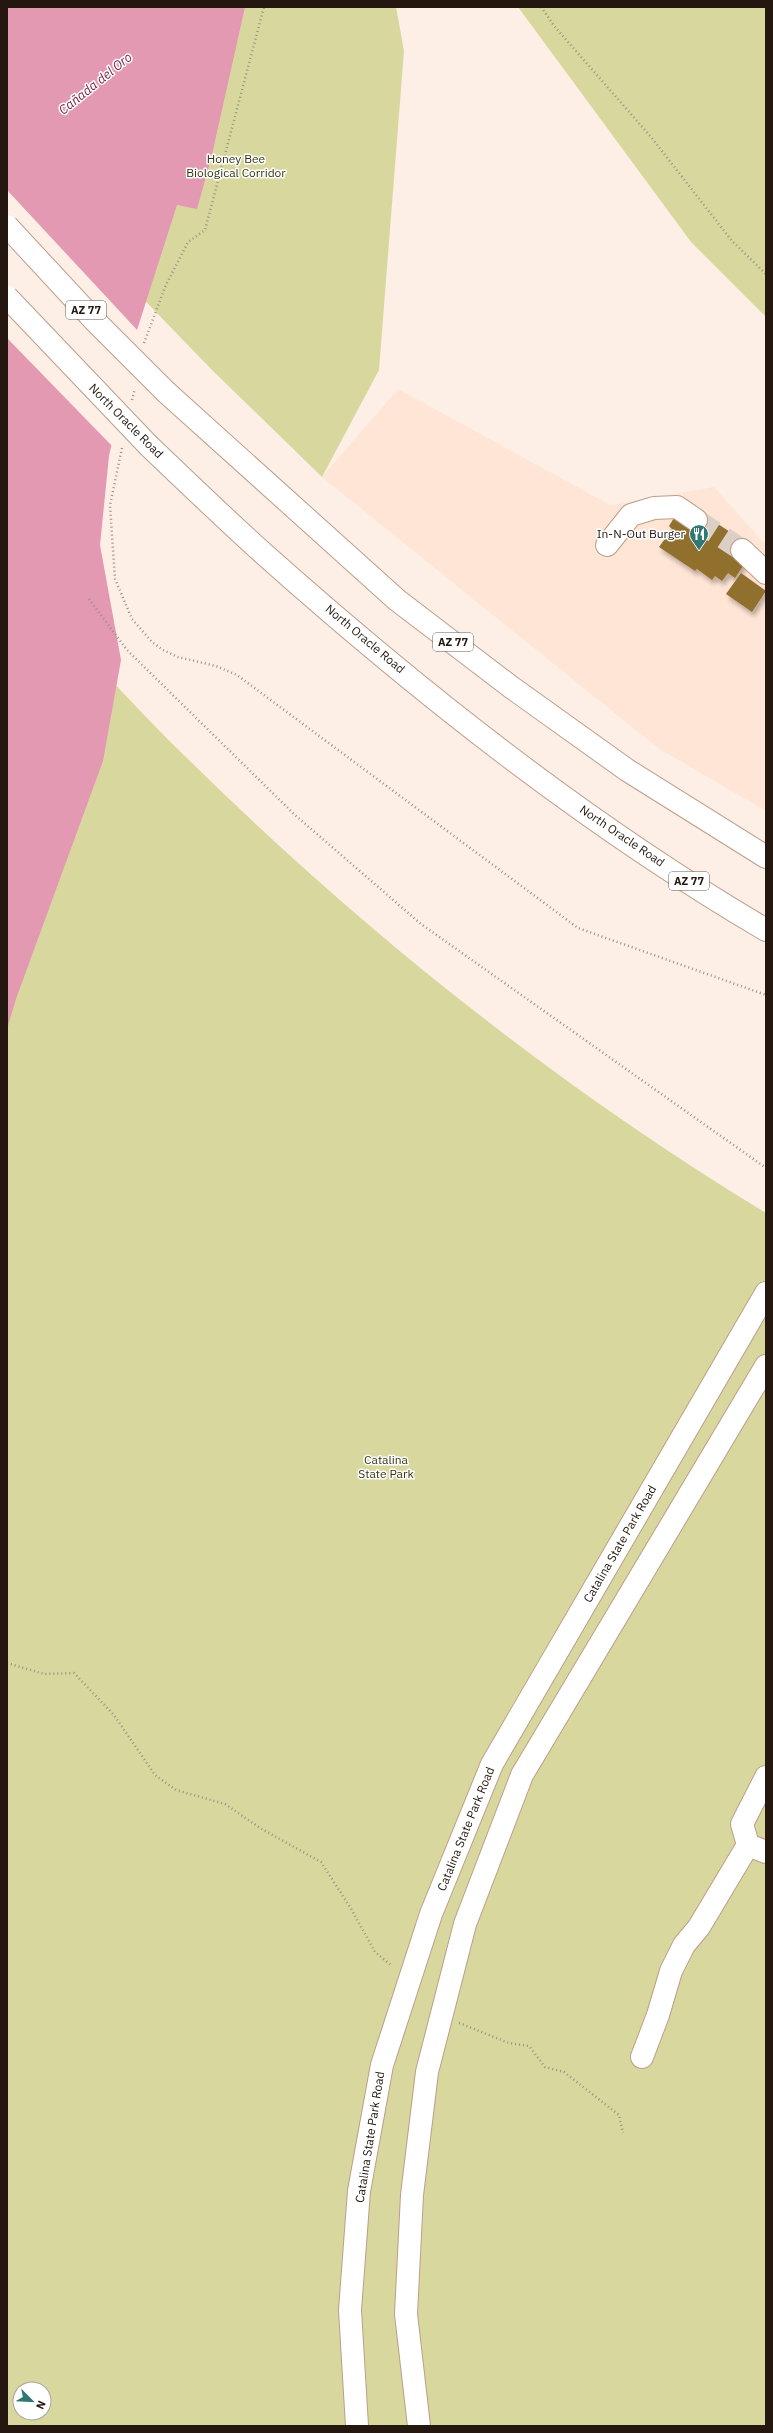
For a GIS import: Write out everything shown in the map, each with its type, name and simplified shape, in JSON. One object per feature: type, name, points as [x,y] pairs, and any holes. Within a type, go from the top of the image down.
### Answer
[{"type":"main road","name":"AZ 77","points":[[7,226],[166,392],[397,600],[511,687],[628,770],[766,857]]},
{"type":"main road","name":"North Oracle Road","points":[[7,297],[149,446],[264,554],[387,659],[477,731],[612,831],[766,930]]},
{"type":"main road","points":[[607,546],[631,515],[654,508],[677,507],[696,520]]},
{"type":"main road","points":[[742,550],[766,573]]},
{"type":"main road","name":"Catalina State Park Road","points":[[357,2426],[350,2310],[359,2191],[382,2065],[431,1914],[492,1764],[766,1293]]},
{"type":"main road","points":[[419,2426],[406,2314],[412,2195],[427,2072],[465,1924],[522,1775],[766,1366]]},
{"type":"main road","points":[[642,2057],[658,2016],[671,1971],[684,1944],[699,1927],[757,1848],[742,1824],[766,1778]]},
{"type":"path","points":[[541,7],[554,27],[650,136],[732,241],[766,274]]},
{"type":"path","points":[[89,599],[127,650],[155,678],[295,815],[421,924],[766,1168]]},
{"type":"path","points":[[7,1663],[44,1674],[74,1673],[114,1715],[155,1775],[176,1790],[225,1804],[260,1828],[321,1862],[350,1907],[375,1952],[409,1980]]},
{"type":"path","points":[[442,2012],[452,2021],[509,2043],[529,2046],[545,2067],[564,2072],[619,2115],[624,2133]]},
{"type":"shaded area","points":[[398,389],[610,505],[714,487],[766,545],[766,811],[658,748],[322,477]]},
{"type":"green space","name":"Honey Bee Biological Corridor","points":[[7,7],[396,7],[404,51],[379,370],[322,477],[212,370],[7,158]]},
{"type":"green space","points":[[518,7],[766,7],[766,317],[691,242]]},
{"type":"green space","name":"Catalina State Park","points":[[7,566],[122,691],[193,764],[326,888],[396,948],[467,1005],[613,1114],[689,1165],[766,1213],[766,2426],[7,2426]]},
{"type":"water","name":"Cañada del Oro","points":[[7,7],[245,7],[211,159],[197,209],[177,205],[137,330],[109,456],[100,545],[121,660],[103,761],[16,999],[7,1029]]},
{"type":"pier","points":[[7,190],[139,332],[113,447],[7,338]]},
{"type":"building","name":"In-N-Out Burger","points":[[677,513],[701,513],[747,543],[745,563],[735,578],[728,573],[722,581],[715,576],[712,580],[697,569],[695,571],[659,547],[672,529],[669,526]]},
{"type":"building","points":[[741,573],[766,591],[752,612],[726,594]]},
{"type":"tunnel","points":[[696,520],[742,550]]},
{"type":"place","name":"In-N-Out Burger","points":[[699,551]]}]
